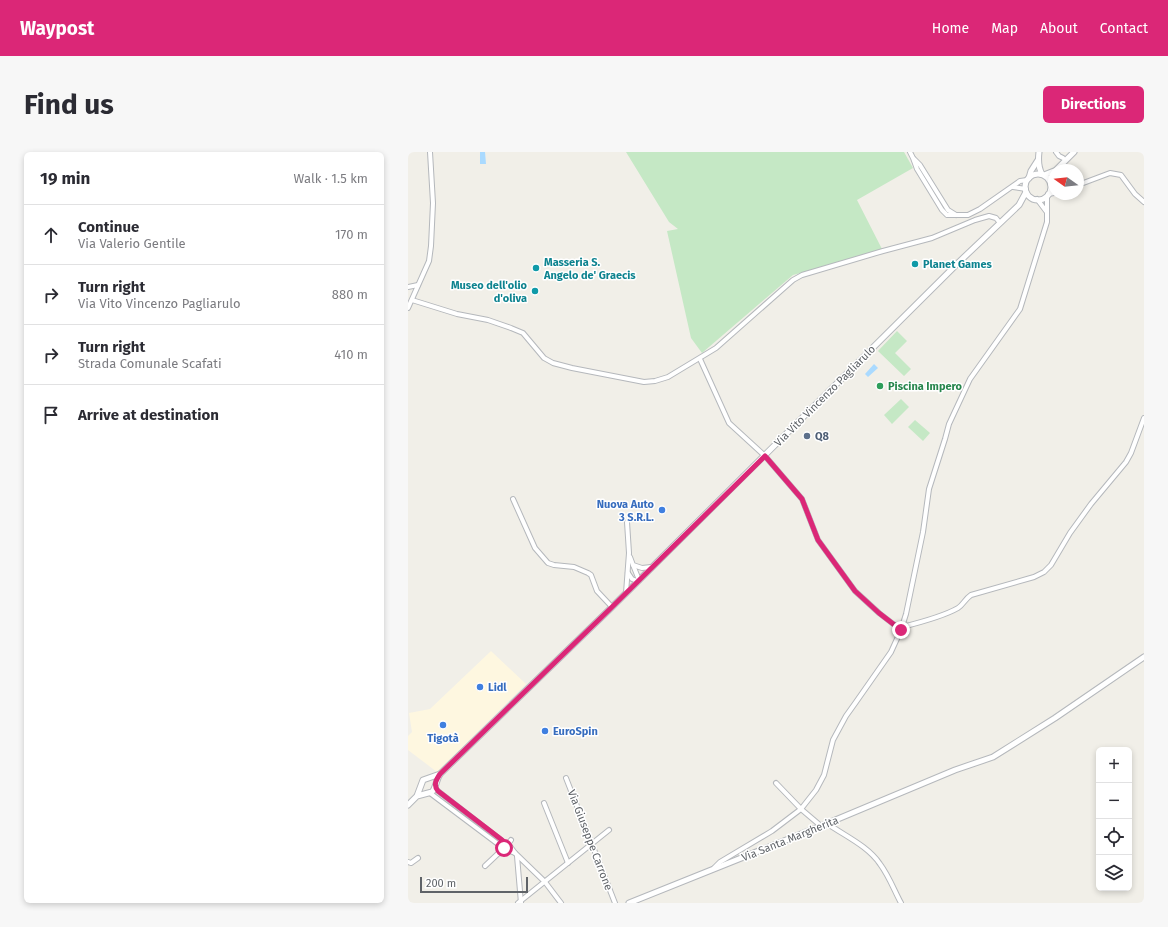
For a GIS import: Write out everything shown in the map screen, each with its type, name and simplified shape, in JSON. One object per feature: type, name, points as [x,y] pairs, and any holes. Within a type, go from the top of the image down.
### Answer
[{"type":"street","points":[[408,308],[429,261],[433,203],[430,152]]},
{"type":"street","points":[[910,152],[917,169],[942,210],[947,215],[968,214],[980,209],[1020,181],[1028,179],[1035,174],[1043,175],[1048,173]]},
{"type":"street","points":[[1039,152],[1039,168],[1048,180]]},
{"type":"street","points":[[1056,152],[1063,158]]},
{"type":"street","points":[[1061,164],[1074,152]]},
{"type":"street","points":[[1038,160],[1031,171],[1026,190],[1028,195],[1036,199],[1046,211]]},
{"type":"street","points":[[1084,183],[1110,173],[1121,175],[1135,194],[1144,202]]},
{"type":"street","points":[[1013,187],[1026,190]]},
{"type":"street","name":"Via Vito Vincenzo Pagliarulo","points":[[435,785],[440,774],[612,607],[959,262],[1021,203],[1026,190]]},
{"type":"street","points":[[1036,199],[1044,198],[1048,195]]},
{"type":"street","points":[[711,871],[720,862],[772,831],[801,809],[816,790],[824,775],[839,727],[891,652],[902,628],[923,532],[929,489],[949,424],[970,379],[1020,309],[1047,222],[1046,211],[1048,195]]},
{"type":"street","name":"Via Vito Vincenzo Pagliarulo","points":[[1021,203],[1036,199]]},
{"type":"street","points":[[412,300],[457,314],[488,320],[511,328],[523,334],[544,358],[553,363],[644,382],[656,382],[668,377],[716,348],[792,280],[802,275],[932,238],[975,220],[989,216],[996,218],[1000,223]]},
{"type":"street","points":[[408,287],[418,285]]},
{"type":"street","points":[[700,358],[729,423],[765,456],[802,499],[818,540],[855,591],[879,613],[902,628],[923,622],[959,607],[965,599],[971,595],[1034,577],[1044,572],[1051,565],[1070,533],[1091,504],[1126,462],[1144,418]]},
{"type":"street","points":[[513,498],[535,548],[542,554],[544,560],[554,565],[574,567],[588,573],[591,576],[597,591],[612,607]]},
{"type":"street","points":[[626,593],[629,553],[627,522]]},
{"type":"street","points":[[629,553],[638,581]]},
{"type":"street","points":[[633,565],[642,568],[652,567]]},
{"type":"street","points":[[628,570],[630,576],[638,581]]},
{"type":"street","name":"Via Santa Margherita","points":[[628,903],[828,824],[950,772],[993,757],[1055,718],[1144,657]]},
{"type":"street","name":"Via Vito Vincenzo Pagliarulo","points":[[429,778],[440,774]]},
{"type":"street","points":[[408,805],[417,796],[423,780],[429,778],[432,780],[438,791],[516,854],[545,882],[561,903]]},
{"type":"street","name":"Via Giuseppe Carrone","points":[[566,778],[614,903]]},
{"type":"street","points":[[776,783],[801,809],[821,826]]},
{"type":"street","points":[[417,796],[428,793],[435,785]]},
{"type":"street","points":[[421,787],[506,845]]},
{"type":"street","points":[[544,803],[568,863]]},
{"type":"street","points":[[828,824],[872,854],[886,873],[901,903]]},
{"type":"street","points":[[520,902],[609,830]]},
{"type":"street","points":[[485,866],[506,845]]},
{"type":"street","points":[[516,854],[520,902]]},
{"type":"street","points":[[408,862],[411,863],[418,858]]},
{"type":"shaded area","points":[[491,651],[526,684],[437,772],[408,750],[408,736],[412,732],[409,713],[430,709]]},
{"type":"green space","points":[[626,152],[904,152],[913,168],[857,200],[883,251],[793,275],[702,353],[691,338],[667,231],[678,229],[669,222]]},
{"type":"green space","points":[[897,331],[907,341],[895,353],[911,369],[904,376],[878,351]]},
{"type":"green space","points":[[901,399],[909,407],[892,424],[884,415]]},
{"type":"green space","points":[[915,420],[930,433],[923,441],[908,427]]},
{"type":"water","points":[[480,152],[485,152],[486,164],[480,164]]},
{"type":"water","points":[[874,364],[878,368],[868,377],[865,374]]},
{"type":"place","name":"Planet Games","points":[[915,264]]},
{"type":"place","name":"Masseria S. Angelo de' Graecis","points":[[536,268]]},
{"type":"place","name":"Museo dell'olio d'oliva","points":[[535,291]]},
{"type":"place","name":"Piscina Impero","points":[[880,386]]},
{"type":"place","name":"Q8","points":[[807,436]]},
{"type":"place","name":"Nuova Auto 3 S.R.L.","points":[[662,510]]},
{"type":"place","name":"Lidl","points":[[480,687]]},
{"type":"place","name":"Tigotà","points":[[443,725]]},
{"type":"place","name":"EuroSpin","points":[[545,731]]},
{"type":"route","points":[[504,848],[502,845],[505,843],[502,840],[435,788],[435,783],[440,774],[765,456],[802,499],[818,540],[855,591],[879,613],[901,630]]}]
